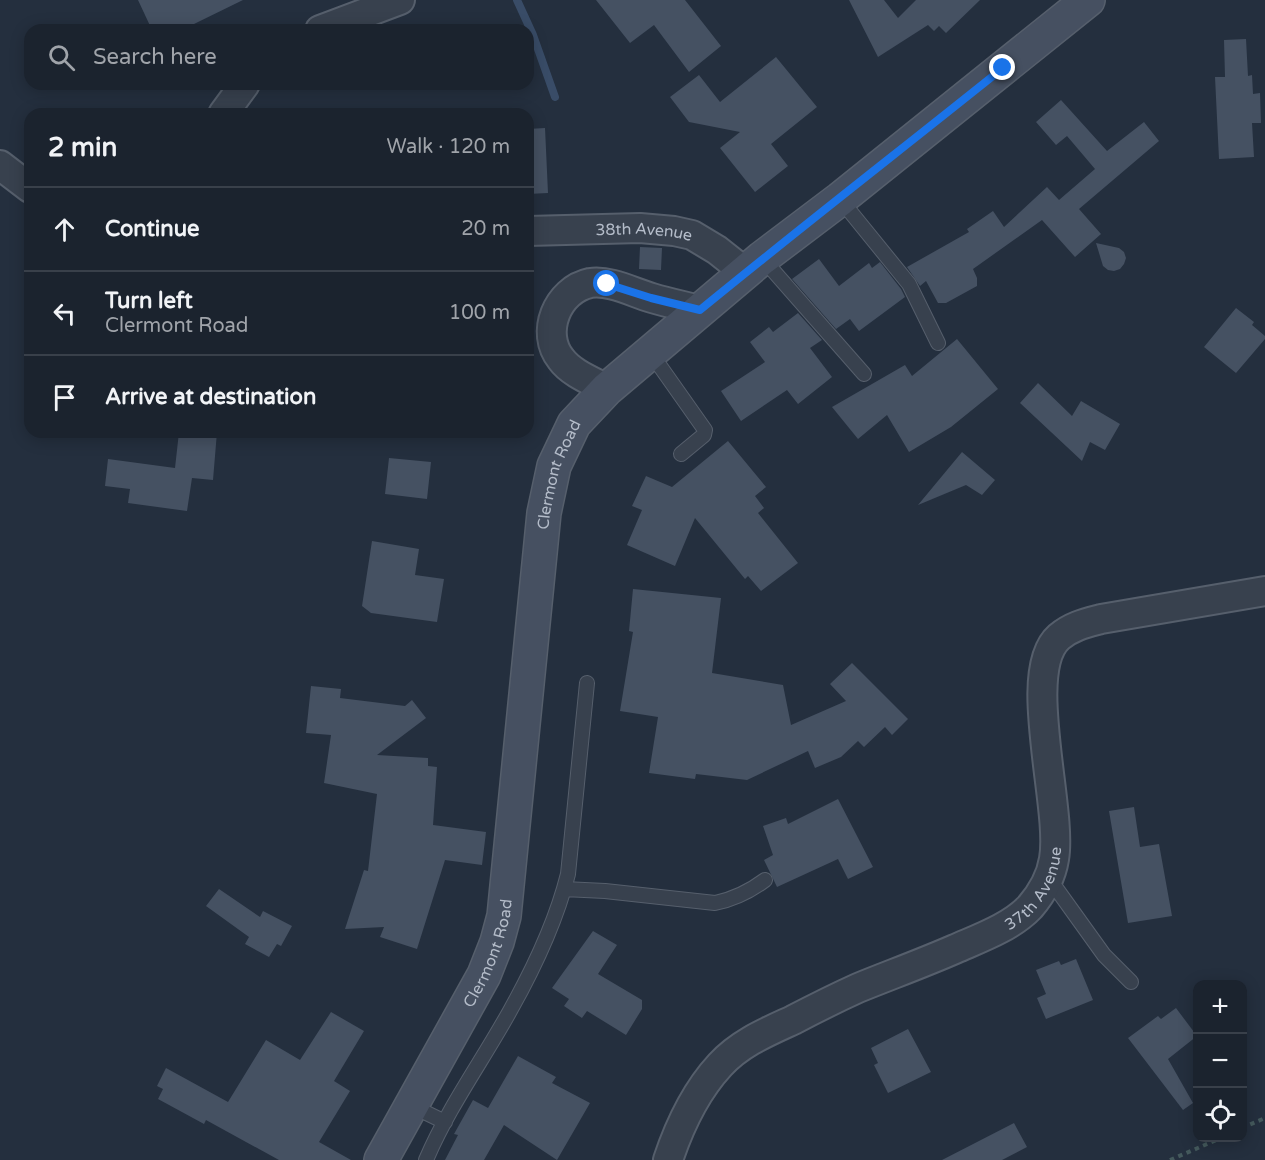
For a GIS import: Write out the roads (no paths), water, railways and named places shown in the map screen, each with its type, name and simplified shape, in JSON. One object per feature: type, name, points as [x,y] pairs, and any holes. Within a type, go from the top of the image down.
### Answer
[{"type":"street","points":[[336,24],[400,0]]},
{"type":"street","name":"Clermont Road","points":[[381,1160],[467,1007],[497,942],[504,916],[544,513],[554,466],[574,424],[607,389],[754,265],[1088,0]]},
{"type":"street","points":[[227,108],[240,90]]},
{"type":"street","points":[[0,165],[24,183]]},
{"type":"street","name":"38th Avenue","points":[[534,231],[640,228],[674,231],[692,235],[717,250],[754,265]]},
{"type":"street","points":[[607,389],[585,377],[561,359],[552,342],[550,332],[553,318],[567,295],[590,283],[607,284],[700,310]]},
{"type":"street","name":"37th Avenue","points":[[668,1160],[675,1137],[694,1101],[720,1065],[745,1043],[857,989],[1000,928],[1028,909],[1046,887],[1054,859],[1055,828],[1043,715],[1043,686],[1047,657],[1058,638],[1075,626],[1101,619],[1265,591]]},
{"type":"lane","points":[[840,198],[911,286],[938,343]]},
{"type":"lane","points":[[754,265],[864,374]]},
{"type":"lane","points":[[650,352],[705,429],[704,435],[681,454]]},
{"type":"lane","points":[[426,1160],[466,1084],[511,1010],[560,906],[568,874],[587,683]]},
{"type":"lane","points":[[1048,877],[1101,951],[1131,982]]},
{"type":"lane","points":[[564,889],[715,903],[732,900],[748,893],[765,880]]},
{"type":"lane","points":[[411,1106],[445,1122]]},
{"type":"waterway","points":[[517,0],[528,24]]},
{"type":"waterway","points":[[534,38],[555,97]]}]
